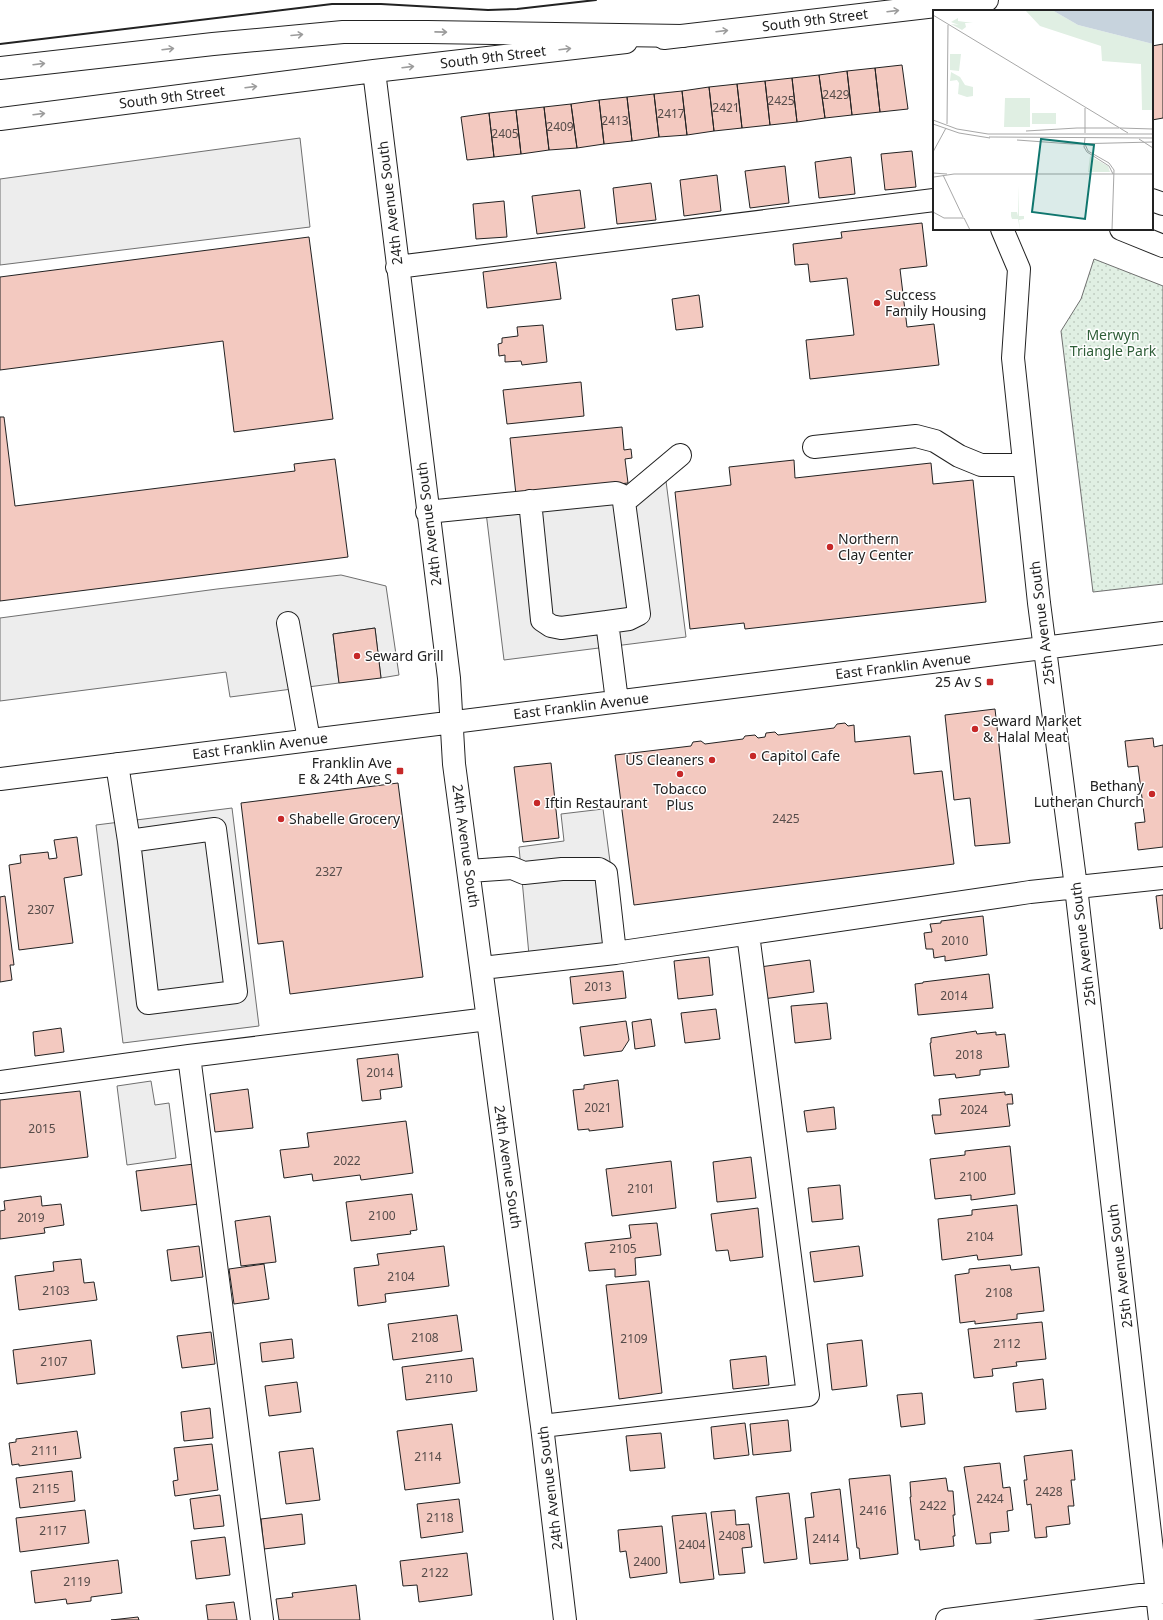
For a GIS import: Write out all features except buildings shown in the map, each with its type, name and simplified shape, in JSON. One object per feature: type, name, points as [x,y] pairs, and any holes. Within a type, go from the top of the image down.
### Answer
[{"type":"main road","name":"South 9th Street","points":[[0,119],[374,71],[976,5]]},
{"type":"main road","points":[[0,68],[213,44],[342,32],[683,36]]},
{"type":"main road","name":"24th Avenue South","points":[[374,71],[427,512],[449,678],[454,764],[542,1426],[565,1620]]},
{"type":"main road","points":[[397,267],[933,200]]},
{"type":"main road","points":[[1153,200],[1163,204]]},
{"type":"main road","name":"25th Avenue South","points":[[1002,230],[1019,269],[1013,358],[1024,465],[1160,1592],[1160,1620]]},
{"type":"main road","points":[[1123,230],[1163,246]]},
{"type":"main road","points":[[814,447],[916,436],[935,441],[959,456],[981,465],[1024,465]]},
{"type":"main road","points":[[624,502],[680,455]]},
{"type":"main road","points":[[427,512],[530,501],[616,493],[621,495],[624,502],[639,614],[629,619],[561,628],[551,626],[542,620],[530,501]]},
{"type":"main road","points":[[607,622],[616,701]]},
{"type":"main road","points":[[288,623],[309,740]]},
{"type":"main road","name":"East Franklin Avenue","points":[[0,779],[1163,633]]},
{"type":"main road","points":[[117,764],[129,841],[148,1003],[236,992],[215,829],[129,841]]},
{"type":"main road","points":[[469,871],[512,868],[524,873],[562,869],[599,869],[606,873],[615,953]]},
{"type":"main road","points":[[482,968],[615,953],[1076,886],[1163,878]]},
{"type":"main road","points":[[542,1426],[808,1395],[748,934]]},
{"type":"main road","points":[[0,1082],[189,1056],[488,1019]]},
{"type":"main road","points":[[189,1056],[262,1620]]},
{"type":"main road","points":[[947,1620],[1160,1592]]},
{"type":"green space","name":"Merwyn Triangle Park","points":[[1094,259],[1163,286],[1163,584],[1093,592],[1061,331],[1081,299]]},
{"type":"shaded area","points":[[300,138],[310,227],[0,265],[0,179]]},
{"type":"shaded area","points":[[666,481],[686,637],[504,660],[485,504]]},
{"type":"shaded area","points":[[341,575],[386,586],[399,675],[381,678],[375,628],[333,634],[339,683],[230,697],[226,672],[0,701],[0,618],[217,589]]},
{"type":"shaded area","points":[[232,808],[259,1026],[123,1043],[96,825]]},
{"type":"shaded area","points":[[603,809],[621,944],[529,955],[519,847],[564,841],[561,814]]},
{"type":"shaded area","points":[[151,1081],[155,1105],[169,1103],[176,1158],[127,1165],[117,1086]]},
{"type":"wall","points":[[0,44],[332,4],[381,4],[488,10],[517,9],[596,0]]},
{"type":"place","name":"Success Family Housing","points":[[877,303]]},
{"type":"place","name":"Northern Clay Center","points":[[830,547]]},
{"type":"place","name":"Seward Grill","points":[[357,656]]},
{"type":"place","name":"25 Av S","points":[[990,682]]},
{"type":"place","name":"Seward Market & Halal Meat","points":[[975,729]]},
{"type":"place","name":"Capitol Cafe","points":[[753,756]]},
{"type":"place","name":"US Cleaners","points":[[712,760]]},
{"type":"place","name":"Franklin Ave E & 24th Ave S","points":[[400,771]]},
{"type":"place","name":"Tobacco Plus","points":[[680,774]]},
{"type":"place","name":"Bethany Lutheran Church","points":[[1152,794]]},
{"type":"place","name":"Iftin Restaurant","points":[[537,803]]},
{"type":"place","name":"Shabelle Grocery","points":[[281,819]]}]
